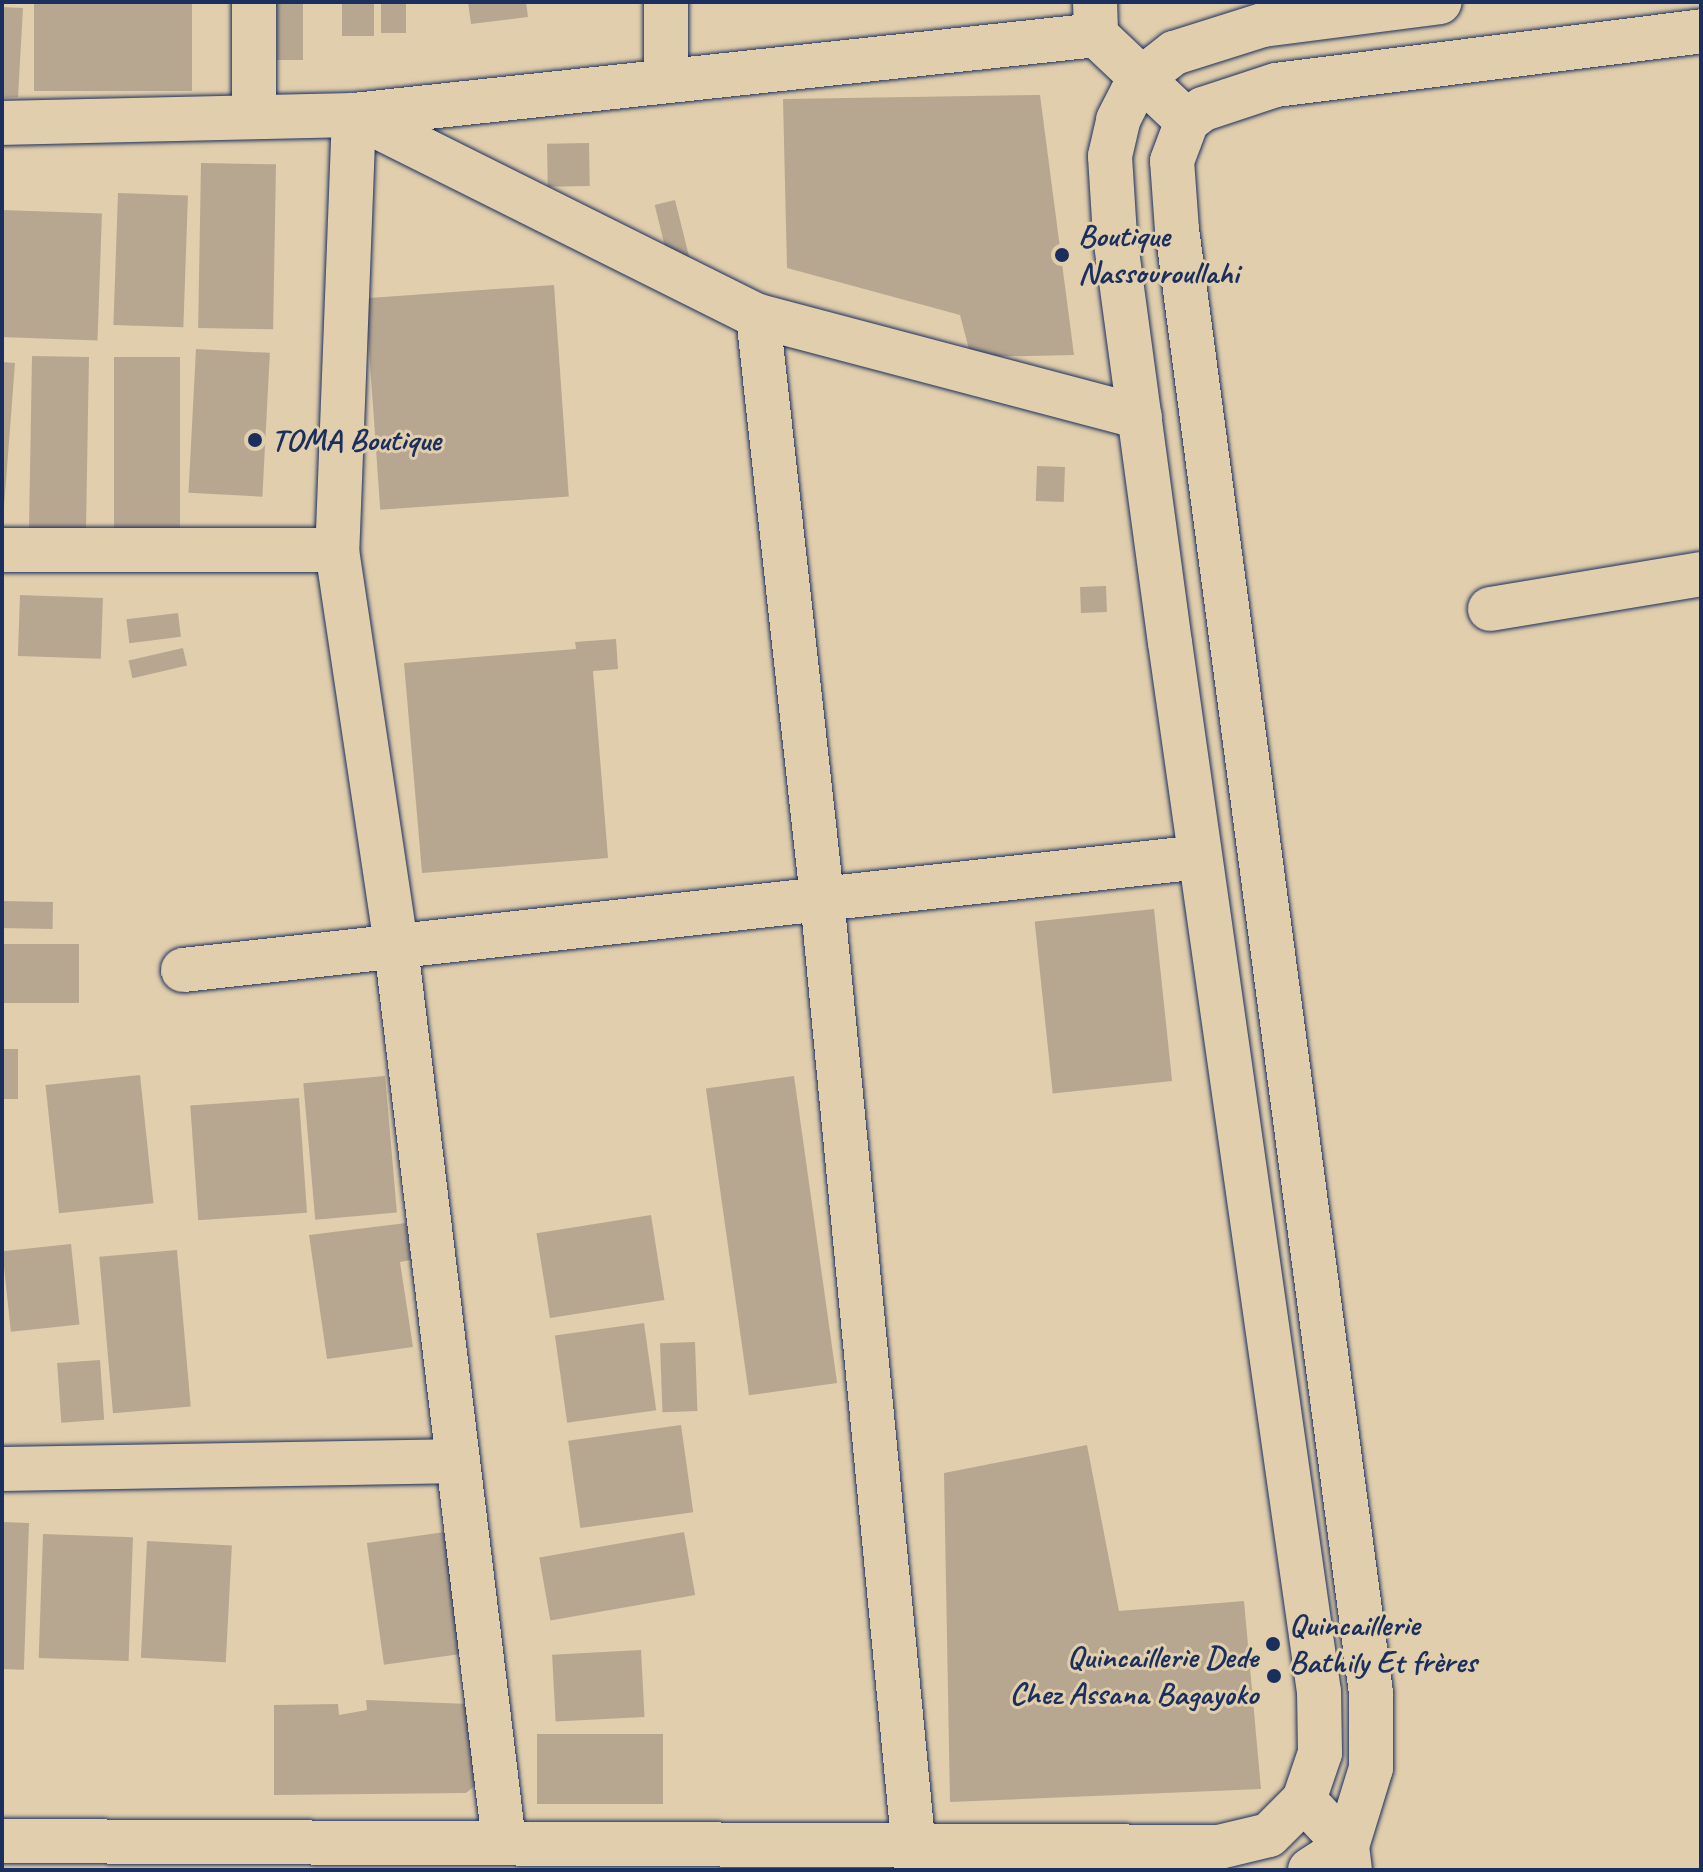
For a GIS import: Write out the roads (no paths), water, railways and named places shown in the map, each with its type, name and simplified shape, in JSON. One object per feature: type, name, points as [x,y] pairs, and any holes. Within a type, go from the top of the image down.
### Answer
[{"type":"street","points":[[254,2],[254,117]]},
{"type":"street","points":[[666,2],[666,81]]},
{"type":"street","points":[[2,1841],[504,1842],[550,1856],[915,1857],[1219,1847],[1269,1835],[1304,1800],[1320,1753],[1319,1692],[1140,417],[1110,156],[1118,120],[1138,81],[1174,53],[1263,25],[1354,8],[1440,2]]},
{"type":"street","points":[[2,123],[354,115],[666,81],[1096,19],[1138,81],[1187,121]]},
{"type":"street","points":[[1348,1858],[1371,1768],[1371,1693],[1177,230],[1172,161],[1187,121],[1203,109],[1276,85],[1701,31]]},
{"type":"street","points":[[354,115],[758,316],[1140,417]]},
{"type":"street","points":[[354,115],[337,550],[396,947],[504,1842]]},
{"type":"street","points":[[758,316],[822,898],[915,1857]]},
{"type":"street","points":[[2,550],[337,550]]},
{"type":"street","points":[[1490,609],[1701,574]]},
{"type":"street","points":[[183,970],[1200,857]]},
{"type":"street","points":[[2,1469],[457,1461]]},
{"type":"street","points":[[1304,1800],[1348,1858]]},
{"type":"street","points":[[1310,1870],[1348,1858]]},
{"type":"place","name":"Boutique Nassouroullahi","points":[[1062,255]]},
{"type":"place","name":"TOMA Boutique","points":[[255,440]]},
{"type":"place","name":"Quincaillerie Bathily Et frères","points":[[1273,1644]]},
{"type":"place","name":"Quincaillerie Dede Chez Assana Bagayoko","points":[[1274,1676]]}]
